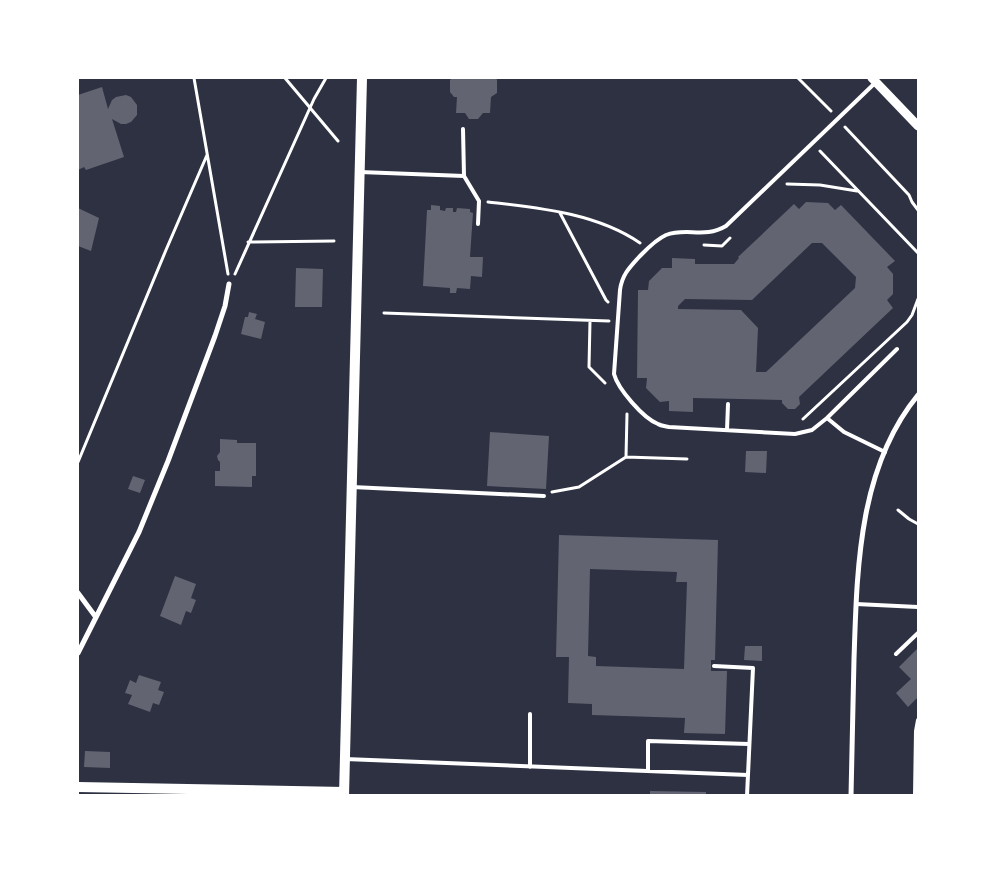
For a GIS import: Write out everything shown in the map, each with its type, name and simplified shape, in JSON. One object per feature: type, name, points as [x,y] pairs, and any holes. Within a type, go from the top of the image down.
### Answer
[{"type":"main road","points":[[78,787],[344,794],[362,78]]},
{"type":"street","points":[[875,80],[918,126]]},
{"type":"street","points":[[78,654],[95,616],[139,532],[168,461],[215,336],[225,306],[229,284]]},
{"type":"street","points":[[851,796],[856,604],[862,528],[886,452],[898,426],[918,395]]},
{"type":"street","points":[[78,593],[95,616]]},
{"type":"lane","points":[[875,80],[726,226],[706,234],[679,233],[667,235],[656,241],[627,269],[621,279],[614,374],[616,383],[649,419],[659,425],[795,434],[812,430],[827,418],[897,349]]},
{"type":"lane","points":[[463,129],[464,176],[479,201],[478,224]]},
{"type":"lane","points":[[360,172],[464,176]]},
{"type":"lane","points":[[727,430],[728,404]]},
{"type":"lane","points":[[827,418],[844,432],[886,452]]},
{"type":"lane","points":[[352,487],[544,496]]},
{"type":"lane","points":[[856,604],[918,607]]},
{"type":"lane","points":[[896,654],[918,633]]},
{"type":"lane","points":[[714,666],[753,668],[747,796]]},
{"type":"lane","points":[[530,714],[530,767]]},
{"type":"lane","points":[[915,796],[916,731],[918,720]]},
{"type":"lane","points":[[648,771],[648,741],[749,744]]},
{"type":"lane","points":[[345,759],[748,776]]},
{"type":"path","points":[[194,78],[229,284]]},
{"type":"path","points":[[285,78],[338,141]]},
{"type":"path","points":[[229,284],[309,108],[326,78]]},
{"type":"path","points":[[798,78],[828,108]]},
{"type":"path","points":[[840,121],[909,194],[918,210]]},
{"type":"path","points":[[810,145],[820,151],[918,253]]},
{"type":"path","points":[[814,158],[820,151]]},
{"type":"path","points":[[78,462],[207,155]]},
{"type":"path","points":[[793,177],[786,184],[820,185],[858,191]]},
{"type":"path","points":[[479,201],[542,209],[599,222],[626,234],[648,249]]},
{"type":"path","points":[[559,213],[606,300],[619,307]]},
{"type":"path","points":[[695,245],[722,246],[736,232]]},
{"type":"path","points":[[248,242],[334,241]]},
{"type":"path","points":[[799,421],[817,407],[906,322],[914,310],[918,299]]},
{"type":"path","points":[[384,313],[618,322]]},
{"type":"path","points":[[590,321],[589,366],[608,387]]},
{"type":"path","points":[[626,457],[627,412],[632,401]]},
{"type":"path","points":[[544,496],[552,492],[579,487],[626,457],[687,459]]},
{"type":"path","points":[[898,510],[918,524]]},
{"type":"building","points":[[452,78],[496,78],[497,93],[491,97],[490,113],[483,113],[478,119],[469,119],[465,113],[456,113],[457,97],[454,97],[450,92],[450,80]]},
{"type":"building","points":[[102,87],[108,109],[112,100],[126,95],[131,97],[137,105],[137,115],[131,122],[126,124],[121,124],[112,119],[124,157],[86,170],[84,167],[78,170],[78,95]]},
{"type":"building","points":[[806,202],[828,203],[835,210],[841,205],[895,261],[887,267],[893,274],[893,294],[887,300],[893,308],[799,397],[800,404],[795,409],[788,409],[782,403],[782,400],[693,398],[693,412],[669,411],[669,401],[660,402],[646,388],[647,378],[637,378],[638,290],[648,290],[649,281],[662,268],[672,268],[672,258],[695,259],[695,264],[734,264],[738,257],[794,204],[799,209]],"holes":[[[812,243],[822,243],[856,277],[855,288],[766,372],[756,372],[758,328],[741,310],[678,309],[678,306],[685,299],[752,300]]]},
{"type":"building","points":[[431,205],[440,206],[440,210],[445,211],[446,208],[453,208],[453,212],[456,212],[457,208],[470,209],[470,212],[473,213],[470,257],[483,257],[482,277],[471,276],[470,289],[457,288],[456,293],[450,293],[450,288],[423,286],[427,210],[431,210]]},
{"type":"building","points":[[78,208],[99,218],[91,251],[78,246]]},
{"type":"building","points":[[296,268],[323,269],[322,307],[295,307]]},
{"type":"building","points":[[249,312],[257,314],[255,319],[265,322],[261,339],[241,334],[245,317],[248,317]]},
{"type":"building","points":[[490,432],[549,436],[546,489],[487,486]]},
{"type":"building","points":[[220,439],[237,440],[237,443],[256,443],[256,476],[252,476],[252,487],[215,486],[215,471],[220,471],[220,462],[217,456],[220,452]]},
{"type":"building","points":[[746,451],[767,451],[766,473],[745,472]]},
{"type":"building","points":[[133,476],[145,480],[140,493],[128,489]]},
{"type":"building","points":[[559,535],[718,540],[715,660],[711,660],[711,671],[727,671],[725,734],[684,733],[685,718],[592,715],[592,704],[568,703],[569,657],[556,657]],"holes":[[[590,569],[677,572],[676,582],[687,582],[684,669],[596,666],[596,657],[588,656]]]},
{"type":"building","points":[[175,576],[196,584],[191,598],[196,600],[191,613],[186,611],[181,625],[160,616]]},
{"type":"building","points":[[745,646],[762,646],[762,661],[744,660]]},
{"type":"building","points":[[918,648],[918,697],[908,707],[896,693],[911,679],[899,667]]},
{"type":"building","points":[[139,675],[161,682],[158,690],[164,692],[159,705],[153,703],[150,712],[128,704],[132,695],[125,693],[130,680],[136,683]]},
{"type":"building","points":[[85,751],[110,752],[110,768],[84,767]]},
{"type":"building","points":[[650,791],[706,792],[706,796],[650,796]]}]
